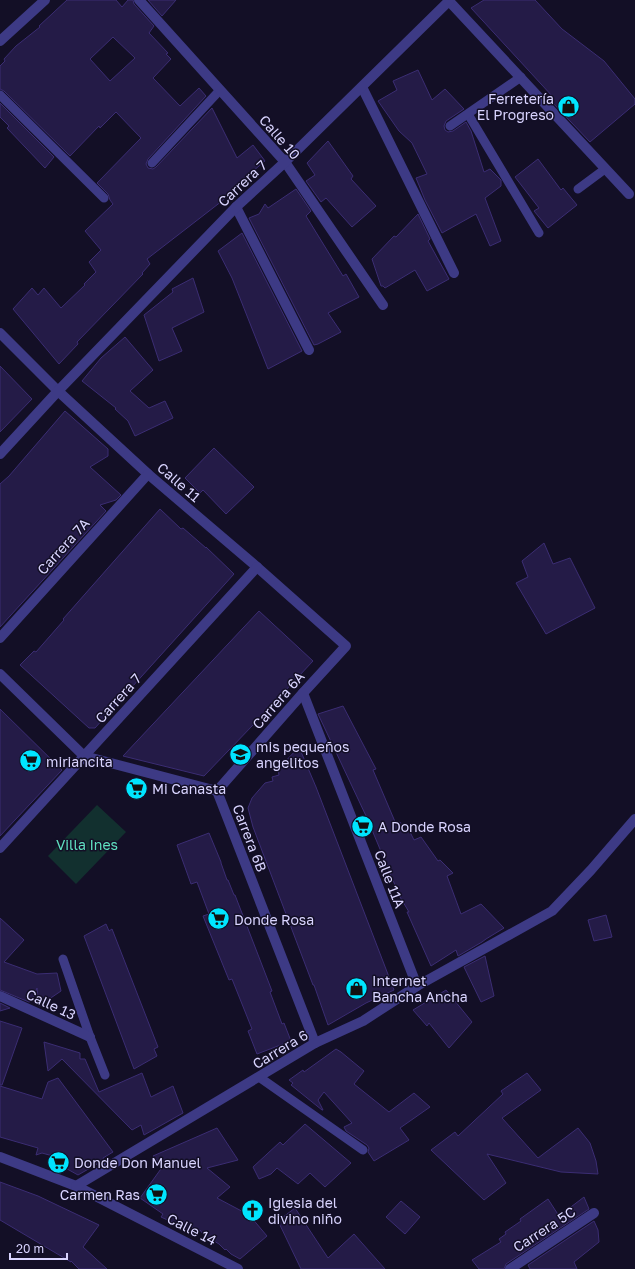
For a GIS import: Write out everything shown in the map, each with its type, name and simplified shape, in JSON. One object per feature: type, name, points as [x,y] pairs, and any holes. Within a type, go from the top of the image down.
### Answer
[{"type":"street","points":[[0,41],[45,0]]},
{"type":"street","name":"Calle 10","points":[[139,0],[285,162],[383,305]]},
{"type":"street","points":[[450,0],[629,194]]},
{"type":"street","name":"Carrera 7","points":[[0,454],[58,391],[236,207],[285,162],[450,0]]},
{"type":"street","points":[[362,87],[454,273]]},
{"type":"street","points":[[236,207],[309,350]]},
{"type":"street","name":"Calle 11","points":[[0,333],[58,391],[148,474],[257,567],[346,646]]},
{"type":"street","name":"Carrera 7A","points":[[0,638],[148,474]]},
{"type":"street","name":"Carrera 7","points":[[0,848],[257,567]]},
{"type":"street","name":"Carrera 6A","points":[[217,791],[303,692],[346,646]]},
{"type":"street","points":[[0,674],[84,756],[217,791]]},
{"type":"street","name":"Calle 11A","points":[[303,692],[417,986]]},
{"type":"street","name":"Carrera 6B","points":[[217,791],[315,1044]]},
{"type":"street","name":"Carrera 6","points":[[76,1186],[315,1044],[363,1020],[417,986],[552,911],[591,870],[635,819]]},
{"type":"street","name":"Calle 13","points":[[0,996],[90,1037]]},
{"type":"street","name":"Calle 14","points":[[0,1157],[76,1186],[238,1269]]},
{"type":"street","name":"Carrera 5C","points":[[510,1269],[594,1213]]},
{"type":"lane","points":[[450,126],[520,77]]},
{"type":"lane","points":[[152,163],[220,90]]},
{"type":"lane","points":[[0,95],[104,198]]},
{"type":"lane","points":[[468,114],[539,233]]},
{"type":"lane","points":[[578,188],[605,169]]},
{"type":"lane","points":[[63,959],[105,1075]]},
{"type":"lane","points":[[259,1077],[363,1150]]},
{"type":"green space","name":"Villa Ines","points":[[97,805],[126,832],[76,884],[48,856]]},
{"type":"building","points":[[67,0],[116,0],[122,7],[128,0],[133,0],[134,4],[154,26],[149,33],[168,53],[166,54],[171,59],[153,78],[180,106],[199,88],[206,96],[148,159],[146,164],[148,168],[153,169],[156,167],[212,108],[237,158],[253,145],[265,161],[234,187],[236,188],[222,201],[147,259],[150,264],[142,273],[143,274],[77,342],[78,344],[59,364],[13,309],[32,288],[38,295],[44,288],[61,308],[96,272],[89,262],[101,250],[85,231],[113,204],[108,194],[97,183],[141,138],[116,112],[100,128],[99,126],[70,156],[4,91],[0,89],[0,66],[5,61],[4,59],[16,46],[40,27],[39,26]],"holes":[[[113,37],[135,58],[110,81],[90,59]]]},
{"type":"building","points":[[148,0],[176,0],[162,16]]},
{"type":"building","points":[[484,0],[535,0],[562,29],[604,61],[635,99],[635,104],[590,142],[551,101],[553,97],[471,8]]},
{"type":"building","points":[[418,70],[432,100],[445,89],[464,109],[446,121],[444,126],[445,130],[448,132],[453,131],[466,122],[471,131],[484,172],[490,169],[501,180],[501,186],[485,198],[501,241],[490,246],[476,214],[442,233],[425,200],[416,178],[427,174],[412,143],[399,131],[378,101],[397,90],[393,81]]},
{"type":"building","points":[[0,103],[54,157],[45,168],[7,128],[9,126],[0,117]]},
{"type":"building","points":[[328,141],[353,176],[351,179],[376,206],[352,227],[326,198],[321,202],[306,181],[315,175],[307,163]]},
{"type":"building","points":[[538,159],[561,190],[563,188],[577,205],[548,228],[534,211],[539,208],[515,177]]},
{"type":"building","points":[[296,189],[311,211],[306,216],[343,276],[346,274],[359,297],[328,313],[341,332],[314,345],[249,218],[259,214],[265,204],[268,208]]},
{"type":"building","points":[[418,214],[430,239],[428,241],[449,279],[427,291],[415,270],[385,288],[381,286],[372,259]]},
{"type":"building","points":[[242,233],[302,351],[268,369],[232,278],[218,251]]},
{"type":"building","points":[[193,278],[204,312],[172,328],[182,351],[159,361],[144,315],[173,292],[172,289]]},
{"type":"building","points":[[125,337],[153,370],[130,391],[149,408],[165,401],[173,418],[135,436],[128,421],[115,409],[116,408],[82,381],[101,358]]},
{"type":"building","points":[[0,366],[32,399],[0,432]]},
{"type":"building","points":[[65,411],[108,449],[108,456],[90,467],[121,495],[116,500],[100,505],[106,511],[0,627],[0,484],[9,476]]},
{"type":"building","points":[[214,448],[254,487],[226,514],[203,490],[200,493],[185,478]]},
{"type":"building","points":[[160,509],[181,529],[183,528],[206,547],[234,574],[95,728],[89,728],[20,665],[34,651],[36,652],[64,620],[63,619]]},
{"type":"building","points":[[544,543],[553,564],[570,558],[595,608],[546,634],[516,583],[528,577],[522,561]]},
{"type":"building","points":[[259,611],[313,661],[253,725],[204,776],[123,756]]},
{"type":"building","points":[[343,706],[376,769],[373,770],[396,824],[400,822],[404,830],[408,828],[414,840],[421,837],[438,861],[440,860],[453,873],[447,876],[461,914],[481,904],[504,928],[458,956],[456,950],[431,966],[407,912],[409,912],[400,897],[367,818],[318,714]]},
{"type":"building","points":[[0,709],[62,770],[0,836]]},
{"type":"building","points":[[299,747],[316,787],[394,990],[366,1003],[328,1025],[253,827],[248,808],[252,798],[265,783],[273,781],[272,777],[279,775],[278,769]]},
{"type":"building","points":[[209,833],[272,991],[270,992],[282,1024],[284,1023],[291,1041],[257,1054],[248,1031],[252,1029],[232,979],[229,980],[203,916],[209,914],[197,882],[191,884],[177,845]]},
{"type":"building","points":[[606,915],[612,937],[594,941],[588,920]]},
{"type":"building","points":[[0,918],[24,940],[4,962],[37,974],[57,973],[61,991],[39,1006],[37,988],[32,1001],[29,1002],[0,990]]},
{"type":"building","points":[[106,924],[109,931],[112,929],[158,1047],[154,1049],[157,1056],[134,1069],[84,936]]},
{"type":"building","points":[[485,956],[494,996],[481,1002],[464,967]]},
{"type":"building","points":[[446,990],[472,1022],[449,1048],[429,1023],[427,1026],[413,1010]]},
{"type":"building","points":[[0,1003],[10,1008],[0,1011]]},
{"type":"building","points":[[0,1021],[22,1028],[2,1085],[0,1085]]},
{"type":"building","points":[[44,1042],[80,1053],[80,1059],[85,1059],[99,1092],[142,1073],[151,1097],[173,1086],[183,1113],[144,1135],[141,1125],[132,1130],[62,1059],[48,1071]]},
{"type":"building","points":[[336,1049],[364,1071],[354,1084],[389,1112],[414,1093],[430,1107],[400,1128],[409,1140],[374,1161],[368,1152],[369,1148],[367,1145],[346,1131],[344,1127],[352,1123],[324,1092],[318,1100],[322,1110],[291,1085],[293,1083],[289,1080],[303,1070],[304,1072]]},
{"type":"building","points":[[527,1073],[541,1090],[502,1118],[538,1158],[578,1128],[590,1143],[596,1161],[598,1174],[561,1172],[487,1154],[506,1183],[484,1200],[431,1150],[455,1132],[458,1136],[503,1094],[501,1091]]},
{"type":"building","points":[[58,1078],[113,1152],[103,1158],[104,1160],[78,1175],[60,1165],[60,1158],[42,1153],[36,1155],[38,1148],[0,1137],[0,1086],[42,1099],[48,1082]]},
{"type":"building","points":[[305,1124],[351,1163],[325,1187],[310,1173],[298,1184],[277,1168],[271,1174],[259,1179],[253,1167],[280,1142],[283,1145]]},
{"type":"building","points":[[217,1128],[238,1160],[207,1168],[230,1187],[217,1198],[251,1216],[267,1236],[240,1259],[226,1249],[225,1250],[219,1244],[203,1234],[200,1230],[197,1232],[191,1226],[187,1229],[161,1217],[163,1214],[140,1198],[163,1166],[153,1156]]},
{"type":"building","points":[[0,1182],[38,1196],[99,1225],[83,1247],[107,1269],[79,1269],[71,1261],[0,1220]]},
{"type":"building","points":[[584,1197],[589,1209],[506,1264],[504,1269],[479,1269],[472,1260],[501,1242],[499,1239],[506,1234],[505,1232],[548,1199],[559,1216]]},
{"type":"building","points":[[401,1201],[420,1217],[405,1234],[386,1217]]},
{"type":"building","points":[[295,1208],[328,1258],[354,1234],[385,1269],[301,1269],[278,1221]]},
{"type":"building","points":[[594,1221],[598,1230],[599,1242],[574,1262],[577,1269],[530,1269],[528,1265]]},
{"type":"place","name":"Ferretería El Progreso","points":[[569,106]]},
{"type":"place","name":"mis pequeños angelitos","points":[[241,754]]},
{"type":"place","name":"miriancita","points":[[30,761]]},
{"type":"place","name":"Mi Canasta","points":[[137,788]]},
{"type":"place","name":"A Donde Rosa","points":[[363,826]]},
{"type":"place","name":"Donde Rosa","points":[[219,919]]},
{"type":"place","name":"Internet Bancha Ancha","points":[[356,988]]},
{"type":"place","name":"Donde Don Manuel","points":[[59,1162]]},
{"type":"place","name":"Carmen Ras","points":[[156,1194]]},
{"type":"place","name":"Iglesia del divino niño","points":[[252,1210]]}]
